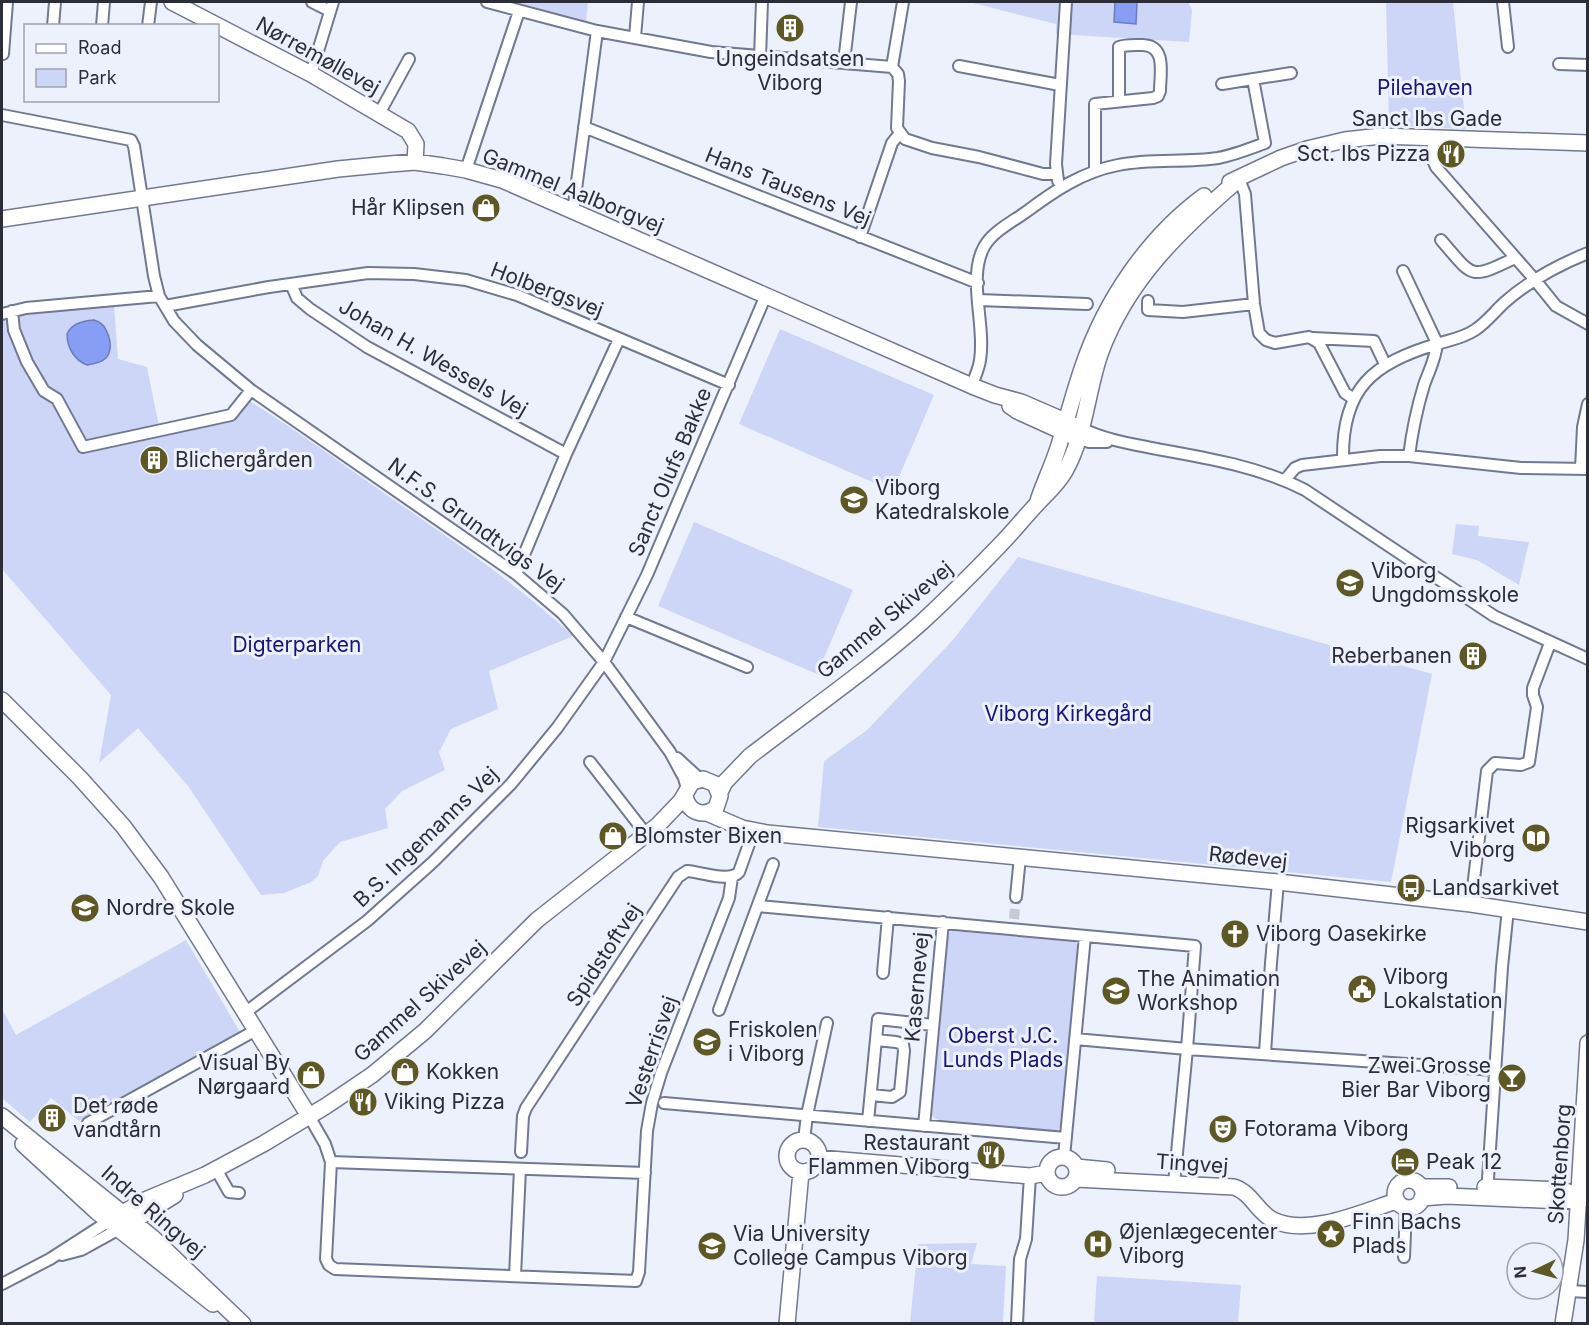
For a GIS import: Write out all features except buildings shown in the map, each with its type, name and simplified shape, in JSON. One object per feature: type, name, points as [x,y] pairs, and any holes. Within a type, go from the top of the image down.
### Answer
[{"type":"street","points":[[3,54],[7,2]]},
{"type":"street","points":[[53,24],[55,2]]},
{"type":"street","points":[[102,24],[104,2]]},
{"type":"street","points":[[148,24],[151,2]]},
{"type":"street","name":"Nørremøllevej","points":[[172,2],[214,24]]},
{"type":"street","points":[[311,74],[332,6],[312,2]]},
{"type":"street","points":[[487,2],[597,32],[711,52],[892,67],[898,74],[899,81],[896,122],[900,133],[912,142],[1043,174],[1056,174]]},
{"type":"street","points":[[635,38],[638,2]]},
{"type":"street","points":[[760,57],[762,2]]},
{"type":"street","points":[[844,62],[851,2]]},
{"type":"street","points":[[892,67],[903,2]]},
{"type":"street","points":[[1060,186],[1056,174],[1066,2]]},
{"type":"street","points":[[1503,2],[1508,47]]},
{"type":"street","points":[[466,170],[519,11]]},
{"type":"street","name":"Nørremøllevej","points":[[219,26],[311,74],[408,132],[413,136],[416,144],[415,162]]},
{"type":"street","points":[[573,212],[597,32]]},
{"type":"street","points":[[1095,171],[1095,104],[1119,101],[1158,96],[1160,58],[1154,47],[1126,44],[1119,47],[1119,101]]},
{"type":"street","name":"Nørremøllevej","points":[[379,114],[409,59]]},
{"type":"street","points":[[1559,64],[1587,65]]},
{"type":"street","points":[[959,66],[1060,85]]},
{"type":"street","points":[[1222,84],[1291,73]]},
{"type":"street","points":[[972,386],[980,359],[979,263],[984,247],[989,241],[1060,186],[1095,171],[1148,161],[1234,155],[1265,143],[1253,79]]},
{"type":"street","name":"N.F.S. Grundtvigs Vej","points":[[2,115],[131,141],[134,146],[153,276],[162,301],[174,321],[197,345],[250,390],[516,574],[563,614],[604,662],[670,752],[684,778],[686,792]]},
{"type":"street","name":"Hans Tausens Vej","points":[[584,127],[978,283]]},
{"type":"street","points":[[860,237],[892,143],[900,133]]},
{"type":"street","name":"Sanct Ibs Gade","points":[[1064,426],[1092,342],[1120,288],[1139,261],[1176,219],[1214,188],[1298,152],[1345,140],[1382,136],[1587,143]]},
{"type":"street","points":[[1433,138],[1433,160],[1437,167],[1556,306],[1587,324]]},
{"type":"street","name":"Gammel Aalborgvej","points":[[2,219],[338,169],[415,162],[466,170],[502,180],[972,386],[1021,402],[1080,434]]},
{"type":"street","points":[[1239,178],[1245,194],[1254,304],[1259,333],[1266,340],[1275,343],[1309,337],[1374,341],[1385,364]]},
{"type":"street","name":"Sanct Ibs Gade","points":[[1080,434],[1091,381],[1101,351],[1133,291],[1172,239],[1202,209],[1239,178]]},
{"type":"street","points":[[1441,240],[1467,270],[1482,274],[1515,258]]},
{"type":"street","points":[[1343,459],[1342,439],[1347,416],[1354,399],[1365,382],[1385,364],[1437,344],[1458,339],[1475,330],[1535,280],[1587,253]]},
{"type":"street","points":[[1403,271],[1437,344],[1413,427],[1409,456]]},
{"type":"street","name":"Holbergsvej","points":[[162,301],[368,273],[414,274],[466,280],[517,295],[729,386]]},
{"type":"street","name":"Johan H. Wessels Vej","points":[[291,284],[297,298],[367,347],[566,454]]},
{"type":"street","name":"Sanct Olufs Bakke","points":[[604,662],[647,575],[766,295]]},
{"type":"street","points":[[979,300],[1087,304]]},
{"type":"street","points":[[162,301],[26,308],[7,313],[27,362],[45,391],[57,399],[82,447],[231,415],[250,390]]},
{"type":"street","points":[[1148,301],[1148,310],[1183,312],[1254,304]]},
{"type":"street","points":[[1313,338],[1319,344],[1345,393],[1354,399]]},
{"type":"street","points":[[516,574],[566,454],[619,339]]},
{"type":"street","points":[[1285,480],[1294,468],[1302,465],[1380,456],[1409,456],[1521,468],[1584,469],[1583,427],[1587,404]]},
{"type":"street","name":"Gammel Skivevej","points":[[1037,504],[1052,468],[1064,426]]},
{"type":"street","points":[[1080,434],[1089,442],[1123,442],[1216,461],[1285,480],[1305,490],[1494,616],[1587,659]]},
{"type":"street","name":"Gammel Skivevej","points":[[719,797],[725,782],[750,756],[921,623],[1015,530],[1051,491],[1065,471],[1080,434]]},
{"type":"street","points":[[626,618],[747,667]]},
{"type":"street","points":[[1471,904],[1488,771],[1495,763],[1521,765],[1529,762],[1538,707],[1533,695],[1533,687],[1550,643]]},
{"type":"street","name":"B.S. Ingemanns Vej","points":[[246,1012],[367,921],[441,854],[511,784],[557,728],[604,662]]},
{"type":"street","points":[[2,700],[80,778],[123,826],[161,877],[326,1144],[331,1162],[326,1248],[326,1259],[329,1265],[334,1269],[515,1276],[520,1169]]},
{"type":"street","name":"N.F.S. Grundtvigs Vej","points":[[670,752],[703,779]]},
{"type":"street","name":"Gammel Skivevej","points":[[703,779],[750,756]]},
{"type":"street","points":[[590,762],[652,830]]},
{"type":"street","points":[[703,779],[715,784],[719,797],[716,808],[700,812],[687,804],[686,792],[692,782],[703,779]]},
{"type":"street","name":"Gammel Skivevej","points":[[652,830],[686,792]]},
{"type":"street","name":"Rødevej","points":[[719,797],[725,811],[754,830]]},
{"type":"street","name":"Gammel Skivevej","points":[[2,1284],[50,1259],[81,1250],[114,1225],[309,1116],[372,1075],[425,1030],[537,920],[652,830],[682,813],[700,812]]},
{"type":"street","name":"Rødevej","points":[[700,812],[754,830],[1278,882],[1471,904],[1587,922]]},
{"type":"street","points":[[732,877],[739,872],[754,830]]},
{"type":"street","points":[[1016,897],[1020,857]]},
{"type":"street","points":[[720,1010],[773,864]]},
{"type":"street","name":"Spidstoftvej","points":[[521,1152],[523,1116],[526,1107],[678,877],[682,873],[691,871],[732,877]]},
{"type":"street","name":"Vesterrisvej","points":[[515,1276],[636,1281],[639,1272],[648,1131],[652,1103],[661,1072],[729,898],[732,877]]},
{"type":"street","points":[[1265,1053],[1270,963],[1278,882]]},
{"type":"street","points":[[758,906],[943,922]]},
{"type":"street","points":[[1487,1192],[1508,909]]},
{"type":"street","points":[[883,973],[888,917]]},
{"type":"street","name":"Kasernevej","points":[[924,1126],[943,922],[1014,923],[1085,936],[1195,946],[1187,1049]]},
{"type":"street","points":[[1064,1157],[1085,936]]},
{"type":"street","points":[[868,1121],[878,1019],[933,1025]]},
{"type":"street","points":[[804,1140],[807,1115],[827,1023]]},
{"type":"street","points":[[88,1123],[256,1030]]},
{"type":"street","points":[[1075,1039],[1496,1070]]},
{"type":"street","points":[[871,1095],[892,1097],[900,1092],[904,1051],[903,1044],[876,1040]]},
{"type":"street","name":"Skottenborg","points":[[1563,1323],[1584,1198],[1587,1043]]},
{"type":"street","points":[[1174,1179],[1187,1049]]},
{"type":"street","points":[[664,1103],[1066,1138]]},
{"type":"street","name":"Indre Ringvej","points":[[2,1116],[128,1217],[203,1284],[242,1323]]},
{"type":"street","name":"Indre Ringvej","points":[[2,1124],[90,1206],[196,1292],[242,1323]]},
{"type":"street","points":[[804,1140],[817,1148],[819,1158],[813,1169],[801,1172],[791,1167],[787,1155],[795,1142],[804,1140]]},
{"type":"street","points":[[1064,1157],[1072,1161],[1076,1173],[1066,1187],[1058,1187],[1050,1182],[1047,1173],[1050,1163],[1064,1157]]},
{"type":"street","points":[[819,1158],[1030,1176],[1047,1173]]},
{"type":"street","points":[[331,1162],[645,1173]]},
{"type":"street","points":[[211,1172],[229,1192],[239,1193]]},
{"type":"street","points":[[787,1323],[801,1172]]},
{"type":"street","name":"Tingvej","points":[[1076,1173],[1174,1179],[1241,1179],[1258,1193],[1269,1207],[1279,1213],[1292,1216],[1314,1217],[1399,1200]]},
{"type":"street","points":[[1017,1323],[1020,1259],[1026,1239],[1030,1176]]},
{"type":"street","points":[[1404,1257],[1398,1184],[1405,1180],[1413,1180],[1421,1192],[1447,1196],[1487,1192],[1563,1190],[1584,1198]]},
{"type":"street","points":[[1399,1200],[1416,1206],[1421,1192]]},
{"type":"street","points":[[1570,1291],[1587,1292]]},
{"type":"green space","points":[[512,2],[588,2],[586,22]]},
{"type":"green space","points":[[969,2],[1188,2],[1192,10],[1189,42],[1056,34],[1056,24]]},
{"type":"green space","name":"Pilehaven","points":[[1386,2],[1453,2],[1466,129],[1389,126]]},
{"type":"green space","name":"Digterparken","points":[[114,305],[118,359],[147,367],[159,426],[227,413],[240,395],[316,445],[485,564],[530,598],[573,636],[489,671],[498,709],[451,729],[439,752],[445,770],[402,791],[385,809],[388,828],[340,842],[323,861],[318,876],[311,882],[284,893],[261,895],[188,786],[138,728],[99,763],[111,695],[2,569],[2,312]]},
{"type":"green space","points":[[780,329],[934,395],[893,491],[739,424]]},
{"type":"green space","points":[[694,522],[853,590],[817,674],[658,606]]},
{"type":"green space","points":[[1456,524],[1479,526],[1478,536],[1529,542],[1519,585],[1477,560],[1452,554]]},
{"type":"green space","name":"Viborg Kirkegård","points":[[1018,557],[1432,674],[1391,882],[818,827],[824,761],[867,730],[952,641]]},
{"type":"green space","name":"Oberst J.C. Lunds Plads","points":[[957,929],[1073,940],[1079,946],[1063,1122],[1058,1130],[1049,1132],[943,1122],[931,1115],[946,937],[948,933]]},
{"type":"green space","points":[[186,940],[240,1032],[79,1121],[51,1098],[30,1122],[2,1098],[2,1009],[16,1035]]},
{"type":"green space","points":[[977,1243],[971,1264],[1006,1266],[1003,1323],[910,1323],[918,1244]]},
{"type":"green space","points":[[1097,1276],[1241,1285],[1238,1323],[1094,1323]]},
{"type":"water","points":[[1115,2],[1137,2],[1136,24],[1114,22]]},
{"type":"water","points":[[94,320],[106,330],[110,348],[104,360],[87,365],[72,353],[67,334],[75,325]]},
{"type":"tunnel","points":[[1014,919],[1016,897]]},
{"type":"place","name":"Ungeindsatsen Viborg","points":[[790,28]]},
{"type":"place","name":"Sct. Ibs Pizza","points":[[1451,154]]},
{"type":"place","name":"Hår Klipsen","points":[[486,208]]},
{"type":"place","name":"Blichergården","points":[[154,460]]},
{"type":"place","name":"Viborg Katedralskole","points":[[854,500]]},
{"type":"place","name":"Viborg Ungdomsskole","points":[[1350,583]]},
{"type":"place","name":"Reberbanen","points":[[1473,656]]},
{"type":"place","name":"Blomster Bixen","points":[[613,836]]},
{"type":"place","name":"Rigsarkivet Viborg","points":[[1536,838]]},
{"type":"place","name":"Landsarkivet","points":[[1411,888]]},
{"type":"place","name":"Nordre Skole","points":[[85,908]]},
{"type":"place","name":"Viborg Oasekirke","points":[[1235,934]]},
{"type":"place","name":"Viborg Lokalstation","points":[[1362,989]]},
{"type":"place","name":"The Animation Workshop","points":[[1116,991]]},
{"type":"place","name":"Friskolen i Viborg","points":[[707,1042]]},
{"type":"place","name":"Kokken","points":[[405,1072]]},
{"type":"place","name":"Visual By Nørgaard","points":[[311,1075]]},
{"type":"place","name":"Zwei Grosse Bier Bar Viborg","points":[[1512,1078]]},
{"type":"place","name":"Viking Pizza","points":[[363,1102]]},
{"type":"place","name":"Det røde vandtårn","points":[[52,1118]]},
{"type":"place","name":"Fotorama Viborg","points":[[1223,1129]]},
{"type":"place","name":"Restaurant Flammen Viborg","points":[[991,1155]]},
{"type":"place","name":"Peak 12","points":[[1405,1162]]},
{"type":"place","name":"Finn Bachs Plads","points":[[1331,1234]]},
{"type":"place","name":"Øjenlægecenter Viborg","points":[[1098,1244]]},
{"type":"place","name":"Via University College Campus Viborg","points":[[712,1246]]}]
